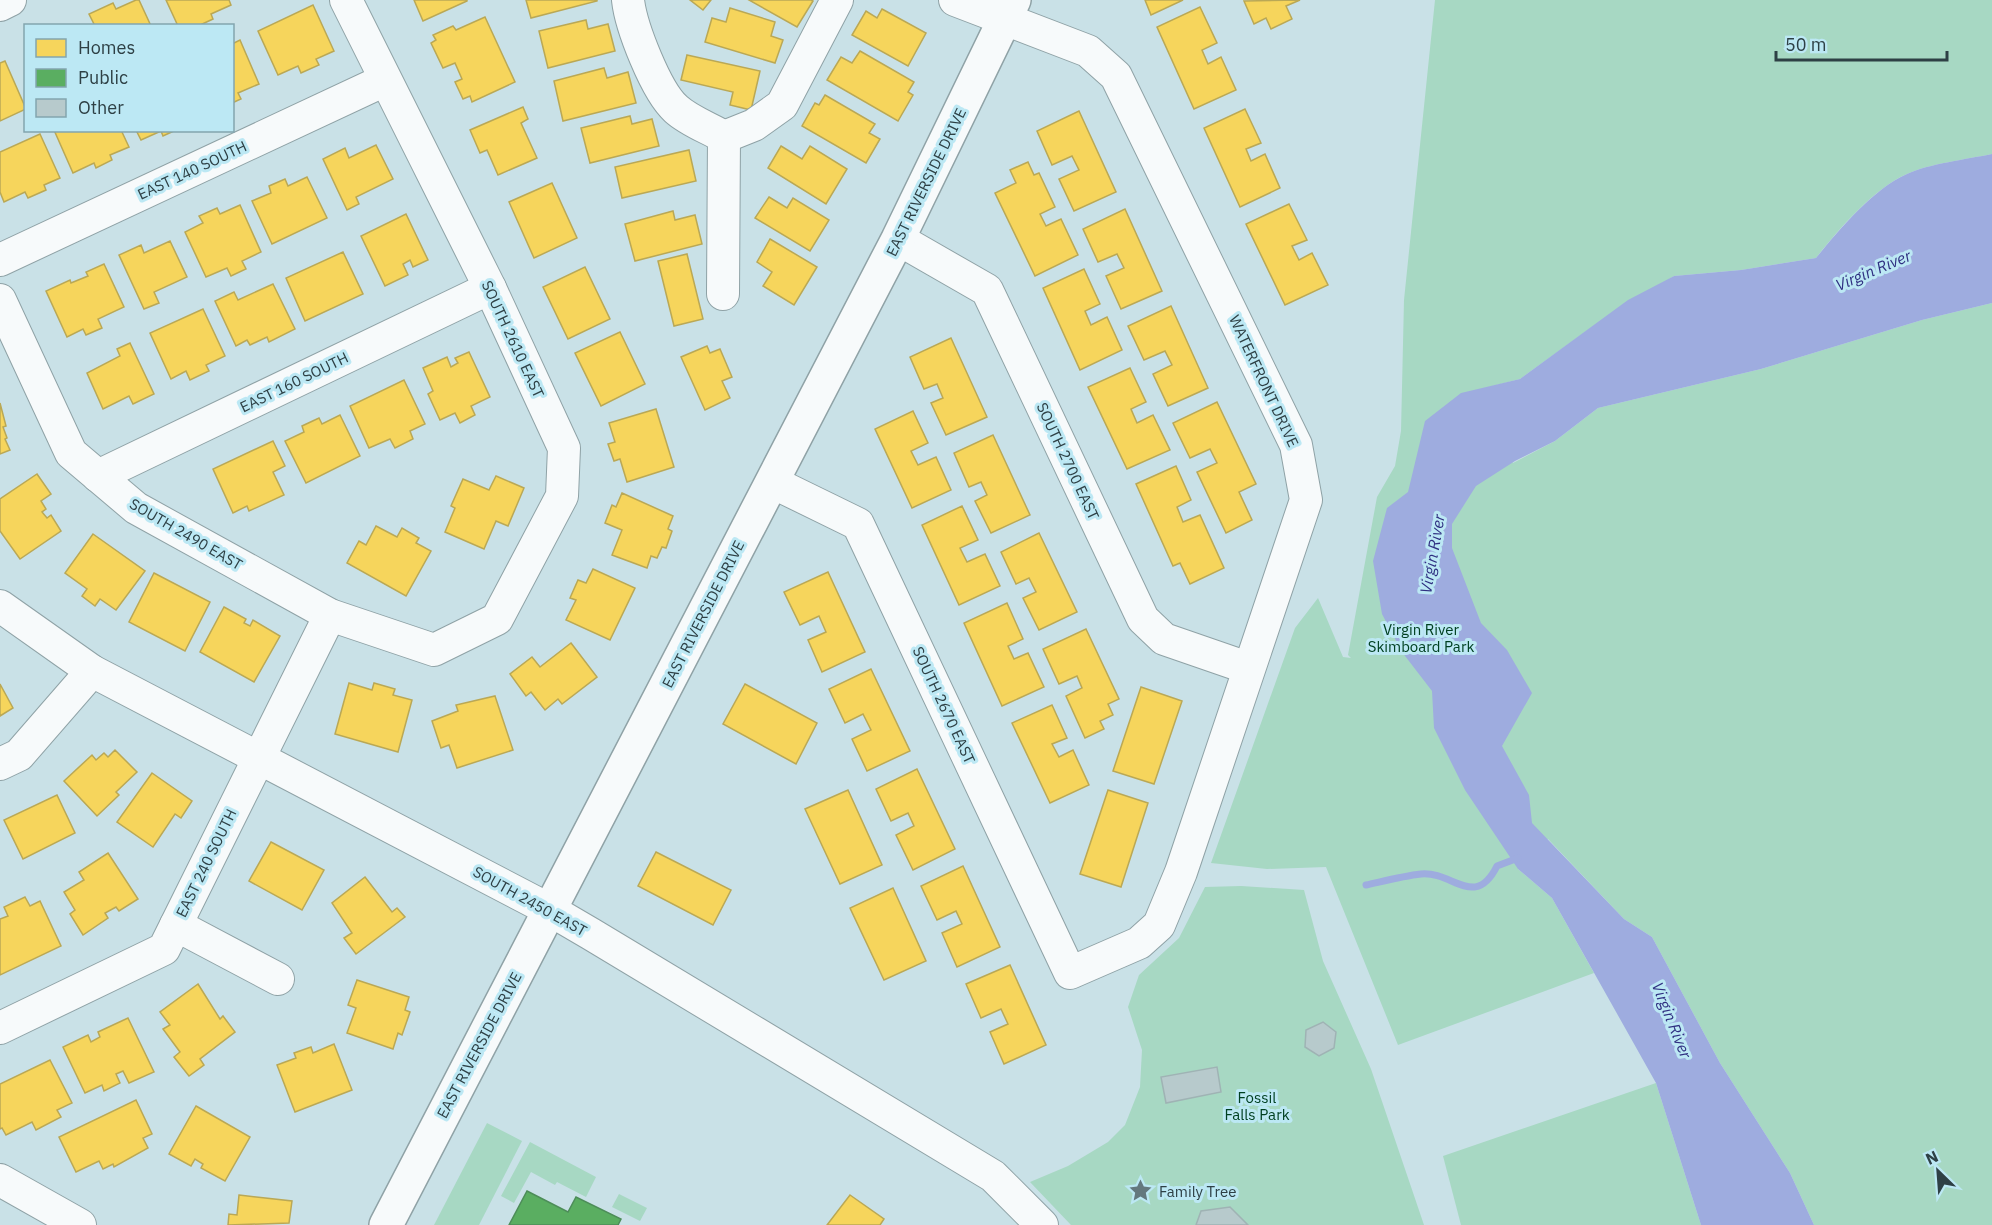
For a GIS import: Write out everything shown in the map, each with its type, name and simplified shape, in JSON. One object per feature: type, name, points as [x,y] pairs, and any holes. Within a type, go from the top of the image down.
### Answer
[{"type":"main road","name":"EAST RIVERSIDE DRIVE","points":[[386,1225],[898,239],[1010,9]]},
{"type":"street","points":[[0,5],[10,0]]},
{"type":"street","name":"SOUTH 2610 EAST","points":[[346,0],[490,288],[564,448],[562,496],[497,619],[434,650]]},
{"type":"street","points":[[628,0],[630,14],[646,61],[676,109],[724,137]]},
{"type":"street","points":[[724,137],[754,125],[782,105],[837,0]]},
{"type":"street","name":"WATERFRONT DRIVE","points":[[955,0],[1010,9],[1088,51],[1116,76],[1296,445],[1306,500],[1181,872],[1159,925],[1139,943],[1070,973]]},
{"type":"street","name":"EAST 140 SOUTH","points":[[0,260],[385,81]]},
{"type":"street","points":[[723,294],[724,137]]},
{"type":"street","name":"SOUTH 2700 EAST","points":[[898,239],[987,290],[1143,619],[1164,639],[1248,668]]},
{"type":"street","name":"EAST 160 SOUTH","points":[[98,476],[490,288]]},
{"type":"street","name":"SOUTH 2490 EAST","points":[[0,300],[71,453],[136,508],[330,615],[434,650]]},
{"type":"street","name":"SOUTH 2670 EAST","points":[[772,482],[858,524],[1070,973]]},
{"type":"street","name":"SOUTH 2450 EAST","points":[[0,606],[92,671],[550,910],[993,1176],[1042,1225]]},
{"type":"street","name":"EAST 240 SOUTH","points":[[0,1028],[164,949],[330,615]]},
{"type":"street","points":[[0,764],[19,755],[92,671]]},
{"type":"street","points":[[176,925],[278,979]]},
{"type":"street","points":[[0,1180],[80,1225]]},
{"type":"green space","name":"Virgin River Skimboard Park","points":[[1435,0],[1992,0],[1992,154],[1926,167],[1895,180],[1857,211],[1816,258],[1741,270],[1674,276],[1592,327],[1520,379],[1473,391],[1513,463],[1555,441],[1598,408],[1761,369],[1922,320],[1992,303],[1992,1225],[1814,1225],[1790,1173],[1720,1063],[1652,937],[1624,919],[1548,839],[1518,869],[1552,898],[1594,973],[1398,1045],[1326,867],[1267,869],[1211,863],[1295,628],[1318,598],[1343,657],[1351,658],[1348,655],[1377,497],[1395,466],[1401,431],[1404,300]]},
{"type":"green space","name":"Fossil Falls Park","points":[[1241,886],[1304,890],[1323,961],[1371,1069],[1424,1225],[1071,1225],[1030,1182],[1068,1166],[1108,1142],[1125,1125],[1140,1087],[1142,1050],[1128,1007],[1139,975],[1179,938],[1205,887]]},
{"type":"green space","points":[[1656,1083],[1701,1225],[1461,1225],[1443,1156]]},
{"type":"green space","points":[[487,1123],[522,1141],[479,1225],[434,1225]]},
{"type":"green space","points":[[530,1142],[596,1177],[586,1197],[557,1182],[555,1185],[531,1172],[514,1203],[501,1196]]},
{"type":"green space","points":[[619,1194],[647,1208],[640,1221],[612,1207]]},
{"type":"water","name":"Virgin River","points":[[1992,154],[1992,303],[1922,320],[1761,369],[1598,408],[1555,441],[1515,461],[1476,486],[1452,524],[1452,548],[1481,623],[1507,650],[1532,693],[1502,746],[1529,795],[1532,823],[1624,919],[1652,937],[1720,1063],[1790,1173],[1814,1225],[1701,1225],[1656,1083],[1552,898],[1518,869],[1465,790],[1434,728],[1432,691],[1402,652],[1382,614],[1373,561],[1387,508],[1408,492],[1425,421],[1461,393],[1520,379],[1628,300],[1674,276],[1741,270],[1816,258],[1857,211],[1894,181],[1926,167]]},
{"type":"building: Homes","points":[[139,0],[150,24],[94,24],[89,14],[113,3],[116,9]]},
{"type":"building: Homes","points":[[166,0],[229,0],[231,5],[211,14],[213,19],[202,24],[177,24]]},
{"type":"building: Homes","points":[[414,0],[467,0],[467,1],[423,21]]},
{"type":"building: Homes","points":[[526,0],[597,0],[597,1],[531,18]]},
{"type":"building: Homes","points":[[690,0],[711,0],[703,10]]},
{"type":"building: Homes","points":[[749,0],[811,0],[813,1],[797,27]]},
{"type":"building: Homes","points":[[1145,0],[1183,0],[1151,15]]},
{"type":"building: Homes","points":[[1300,0],[1286,6],[1292,19],[1271,29],[1266,18],[1254,24],[1244,1]]},
{"type":"building: Homes","points":[[313,5],[334,51],[316,59],[319,65],[301,73],[298,66],[278,75],[258,31]]},
{"type":"building: Homes","points":[[1200,7],[1217,43],[1202,50],[1208,64],[1221,57],[1236,90],[1194,109],[1157,27]]},
{"type":"building: Homes","points":[[730,8],[775,22],[771,36],[783,40],[775,63],[705,42],[712,18],[726,22]]},
{"type":"building: Homes","points":[[882,9],[926,33],[908,66],[852,35],[866,11],[877,18]]},
{"type":"building: Homes","points":[[485,17],[515,82],[472,102],[470,96],[463,99],[455,82],[462,79],[455,63],[443,68],[431,43],[436,40],[433,35],[453,26],[456,30]]},
{"type":"building: Homes","points":[[586,20],[588,29],[608,24],[615,51],[548,68],[539,31]]},
{"type":"building: Homes","points":[[240,40],[259,84],[238,93],[241,99],[234,102],[234,43]]},
{"type":"building: Homes","points":[[860,51],[914,82],[908,92],[913,95],[898,121],[827,80],[841,57],[852,63]]},
{"type":"building: Homes","points":[[687,55],[760,71],[751,110],[730,105],[733,92],[681,80]]},
{"type":"building: Homes","points":[[5,61],[24,104],[24,110],[0,121],[0,63]]},
{"type":"building: Homes","points":[[604,68],[607,78],[628,72],[636,103],[563,121],[554,81]]},
{"type":"building: Homes","points":[[825,95],[875,124],[869,133],[880,139],[866,163],[802,126],[815,103],[819,105]]},
{"type":"building: Homes","points":[[523,107],[528,119],[521,123],[537,158],[498,175],[487,150],[480,153],[470,130]]},
{"type":"building: Homes","points":[[1245,109],[1261,143],[1246,149],[1251,161],[1265,154],[1280,188],[1240,207],[1204,128]]},
{"type":"building: Homes","points":[[1079,111],[1116,192],[1074,211],[1059,179],[1079,170],[1072,156],[1052,165],[1037,131]]},
{"type":"building: Homes","points":[[630,116],[632,124],[652,119],[659,146],[590,163],[581,128]]},
{"type":"building: Homes","points":[[55,132],[122,132],[129,147],[110,155],[112,160],[96,168],[94,163],[73,173]]},
{"type":"building: Homes","points":[[137,132],[159,132],[141,140]]},
{"type":"building: Homes","points":[[40,134],[60,178],[44,185],[46,190],[28,198],[25,192],[4,202],[0,192],[0,152]]},
{"type":"building: Homes","points":[[376,145],[393,179],[356,197],[359,204],[347,210],[323,159],[345,148],[349,158]]},
{"type":"building: Homes","points":[[781,146],[802,159],[810,146],[847,169],[826,204],[768,168]]},
{"type":"building: Homes","points":[[689,150],[696,181],[622,198],[615,167]]},
{"type":"building: Homes","points":[[1028,162],[1034,175],[1039,173],[1055,207],[1040,214],[1046,226],[1061,219],[1078,255],[1035,276],[995,193],[1016,183],[1010,170]]},
{"type":"building: Homes","points":[[307,177],[327,218],[272,244],[252,201],[271,193],[269,186],[285,179],[288,186]]},
{"type":"building: Homes","points":[[552,183],[577,238],[534,258],[509,202]]},
{"type":"building: Homes","points":[[769,197],[787,208],[793,198],[829,220],[810,251],[755,218]]},
{"type":"building: Homes","points":[[1289,204],[1307,240],[1292,246],[1299,260],[1312,253],[1328,285],[1285,305],[1246,224]]},
{"type":"building: Homes","points":[[240,205],[261,252],[242,261],[246,269],[231,276],[227,268],[206,277],[185,232],[203,223],[199,216],[217,208],[220,214]]},
{"type":"building: Homes","points":[[1125,209],[1162,291],[1121,309],[1106,276],[1124,268],[1117,254],[1098,262],[1083,229]]},
{"type":"building: Homes","points":[[673,211],[675,220],[695,215],[702,244],[635,261],[625,224]]},
{"type":"building: Homes","points":[[406,214],[428,260],[413,267],[410,260],[403,264],[408,275],[385,286],[361,236]]},
{"type":"building: Homes","points":[[770,239],[817,267],[794,305],[763,286],[772,272],[757,262]]},
{"type":"building: Homes","points":[[170,241],[187,277],[154,292],[159,303],[144,309],[119,255],[141,245],[144,253]]},
{"type":"building: Homes","points":[[343,252],[363,294],[305,321],[286,278]]},
{"type":"building: Homes","points":[[687,254],[703,319],[674,326],[658,261]]},
{"type":"building: Homes","points":[[104,264],[124,307],[98,319],[102,328],[86,335],[83,329],[67,337],[46,291],[70,280],[71,283],[88,276],[86,272]]},
{"type":"building: Homes","points":[[585,267],[610,319],[568,339],[543,287]]},
{"type":"building: Homes","points":[[1084,269],[1100,304],[1085,311],[1091,325],[1107,317],[1122,350],[1080,370],[1043,288]]},
{"type":"building: Homes","points":[[273,284],[295,329],[269,342],[267,337],[250,345],[247,340],[236,346],[215,301],[234,292],[238,300]]},
{"type":"building: Homes","points":[[1171,306],[1208,388],[1168,406],[1153,374],[1172,365],[1165,351],[1144,360],[1128,326]]},
{"type":"building: Homes","points":[[203,309],[225,356],[206,365],[209,371],[190,380],[186,371],[171,379],[150,333]]},
{"type":"building: Homes","points":[[620,332],[645,384],[601,406],[575,353]]},
{"type":"building: Homes","points":[[951,338],[987,417],[946,435],[931,403],[943,398],[937,384],[924,389],[910,357]]},
{"type":"building: Homes","points":[[130,343],[154,394],[133,404],[129,396],[103,409],[87,373],[120,356],[117,349]]},
{"type":"building: Homes","points":[[707,346],[710,353],[720,349],[732,377],[722,381],[730,398],[705,410],[681,357]]},
{"type":"building: Homes","points":[[469,352],[490,397],[471,406],[475,415],[460,423],[455,413],[440,420],[428,394],[433,391],[423,368],[447,357],[451,367],[458,363],[455,358]]},
{"type":"building: Homes","points":[[1130,368],[1146,402],[1131,409],[1137,423],[1153,415],[1170,450],[1127,469],[1088,387]]},
{"type":"building: Homes","points":[[404,380],[425,424],[410,431],[413,439],[395,448],[390,439],[369,448],[350,406]]},
{"type":"building: Homes","points":[[1217,402],[1256,484],[1239,492],[1252,520],[1226,533],[1197,472],[1217,463],[1210,449],[1190,458],[1173,423]]},
{"type":"building: Homes","points":[[0,403],[6,426],[3,427],[7,438],[5,439],[10,450],[0,454]]},
{"type":"building: Homes","points":[[656,409],[674,467],[627,482],[620,459],[614,461],[608,444],[615,442],[609,423]]},
{"type":"building: Homes","points":[[913,411],[928,443],[911,451],[918,465],[936,457],[951,490],[912,508],[875,429]]},
{"type":"building: Homes","points":[[340,415],[360,456],[306,483],[285,441],[304,432],[302,426],[319,418],[322,424]]},
{"type":"building: Homes","points":[[993,435],[1030,515],[991,533],[975,501],[987,495],[981,482],[969,487],[954,453]]},
{"type":"building: Homes","points":[[273,441],[285,466],[273,472],[284,495],[249,511],[247,506],[233,513],[213,469]]},
{"type":"building: Homes","points":[[1176,466],[1191,500],[1177,507],[1183,522],[1200,515],[1224,568],[1190,584],[1180,563],[1173,566],[1136,484]]},
{"type":"building: Homes","points":[[37,474],[51,494],[41,501],[46,509],[42,512],[47,518],[51,515],[61,531],[20,559],[0,531],[0,499]]},
{"type":"building: Homes","points":[[496,476],[524,488],[508,526],[496,521],[484,549],[445,532],[455,508],[451,506],[463,479],[489,490]]},
{"type":"building: Homes","points":[[622,493],[673,516],[668,529],[672,531],[666,548],[662,547],[657,558],[651,556],[647,568],[612,555],[622,530],[605,523],[612,505],[616,507]]},
{"type":"building: Homes","points":[[962,506],[978,540],[960,548],[967,562],[985,554],[1000,586],[959,605],[922,525]]},
{"type":"building: Homes","points":[[376,526],[397,537],[402,528],[419,538],[416,543],[431,551],[406,596],[347,563],[359,541],[366,545]]},
{"type":"building: Homes","points":[[1039,533],[1077,612],[1039,630],[1023,598],[1036,592],[1029,578],[1016,584],[1001,552]]},
{"type":"building: Homes","points":[[93,534],[145,571],[116,610],[100,599],[95,606],[82,596],[87,589],[65,573]]},
{"type":"building: Homes","points":[[593,569],[635,588],[610,640],[566,620],[576,600],[570,598],[578,580],[586,583]]},
{"type":"building: Homes","points":[[828,572],[865,652],[822,672],[808,640],[826,632],[819,616],[800,625],[784,592]]},
{"type":"building: Homes","points":[[154,573],[210,602],[185,651],[129,622]]},
{"type":"building: Homes","points":[[1007,603],[1023,639],[1008,646],[1014,659],[1028,653],[1044,687],[1002,706],[964,623]]},
{"type":"building: Homes","points":[[224,607],[246,619],[244,623],[250,626],[253,620],[280,636],[254,682],[200,652]]},
{"type":"building: Homes","points":[[1086,629],[1119,699],[1108,704],[1113,715],[1100,721],[1104,729],[1085,738],[1066,696],[1082,688],[1077,676],[1059,684],[1043,649]]},
{"type":"building: Homes","points":[[571,643],[597,677],[562,704],[558,699],[545,710],[531,692],[526,696],[510,674],[532,657],[540,667]]},
{"type":"building: Homes","points":[[871,669],[910,751],[867,771],[852,739],[871,730],[863,714],[845,723],[829,689]]},
{"type":"building: Homes","points":[[349,683],[372,690],[374,683],[395,689],[393,695],[412,700],[398,752],[335,734]]},
{"type":"building: Homes","points":[[0,684],[13,708],[0,716]]},
{"type":"building: Homes","points":[[745,684],[817,723],[796,764],[723,724]]},
{"type":"building: Homes","points":[[1141,687],[1182,701],[1154,784],[1113,771]]},
{"type":"building: Homes","points":[[495,696],[513,750],[457,768],[449,745],[441,748],[432,721],[458,711],[456,705]]},
{"type":"building: Homes","points":[[1052,705],[1067,738],[1052,744],[1059,757],[1073,750],[1089,785],[1050,803],[1012,723]]},
{"type":"building: Homes","points":[[115,750],[137,772],[116,792],[119,795],[97,816],[64,781],[92,755],[96,760],[104,753],[108,757]]},
{"type":"building: Homes","points":[[917,769],[955,849],[913,870],[896,835],[914,826],[908,813],[891,821],[876,789]]},
{"type":"building: Homes","points":[[152,773],[192,801],[181,818],[175,814],[153,847],[117,822]]},
{"type":"building: Homes","points":[[848,790],[882,865],[840,884],[805,809]]},
{"type":"building: Homes","points":[[1108,790],[1148,803],[1121,887],[1080,874]]},
{"type":"building: Homes","points":[[57,795],[75,833],[23,859],[4,820]]},
{"type":"building: Homes","points":[[271,842],[324,870],[302,910],[249,881]]},
{"type":"building: Homes","points":[[656,852],[731,890],[713,925],[638,886]]},
{"type":"building: Homes","points":[[108,853],[138,899],[119,911],[116,907],[105,913],[108,918],[83,935],[70,914],[75,910],[64,892],[84,880],[79,872]]},
{"type":"building: Homes","points":[[963,866],[1000,947],[957,967],[942,933],[962,924],[956,911],[937,920],[921,886]]},
{"type":"building: Homes","points":[[365,877],[392,912],[397,908],[405,917],[356,954],[344,938],[352,933],[332,903]]},
{"type":"building: Homes","points":[[893,888],[926,961],[884,980],[850,908]]},
{"type":"building: Homes","points":[[25,897],[30,906],[40,901],[61,946],[0,975],[0,919],[8,916],[4,907]]},
{"type":"building: Homes","points":[[1010,965],[1046,1045],[1004,1064],[990,1032],[1008,1024],[1001,1009],[981,1018],[966,984]]},
{"type":"building: Homes","points":[[357,980],[409,997],[405,1010],[410,1012],[402,1035],[398,1033],[393,1049],[347,1033],[356,1008],[348,1005]]},
{"type":"building: Homes","points":[[198,984],[220,1019],[223,1016],[235,1032],[200,1059],[204,1065],[189,1076],[174,1057],[180,1052],[163,1029],[170,1025],[160,1012]]},
{"type":"building: Homes","points":[[128,1018],[154,1072],[129,1083],[123,1071],[116,1074],[120,1083],[104,1091],[102,1085],[85,1093],[63,1047],[88,1035],[91,1042],[100,1037],[98,1032]]},
{"type":"building: Homes","points":[[334,1044],[352,1090],[295,1112],[277,1065],[296,1058],[294,1053],[311,1047],[313,1053]]},
{"type":"building: Homes","points":[[50,1060],[72,1103],[57,1110],[61,1117],[36,1130],[32,1122],[6,1135],[2,1128],[0,1129],[0,1084]]},
{"type":"building: Homes","points":[[136,1100],[152,1134],[143,1138],[148,1148],[114,1167],[113,1164],[103,1169],[99,1161],[76,1172],[59,1137]]},
{"type":"building: Homes","points":[[196,1106],[250,1137],[225,1181],[201,1168],[203,1164],[195,1159],[191,1166],[169,1154]]},
{"type":"building: Homes","points":[[239,1195],[292,1201],[289,1223],[228,1225],[229,1214],[237,1215]]},
{"type":"building: Homes","points":[[850,1195],[884,1219],[880,1225],[827,1225]]},
{"type":"building: Public","points":[[527,1191],[568,1212],[576,1197],[621,1219],[618,1225],[509,1225]]},
{"type":"building: Other","points":[[1323,1022],[1336,1032],[1334,1048],[1319,1056],[1305,1047],[1306,1030]]},
{"type":"building: Other","points":[[1217,1067],[1221,1092],[1166,1103],[1161,1077]]},
{"type":"building: Other","points":[[1230,1207],[1248,1225],[1196,1225],[1201,1211]]},
{"type":"waterway","points":[[1366,885],[1421,874],[1433,875],[1472,887],[1489,879],[1497,866],[1518,858]]},
{"type":"place","name":"Family Tree","points":[[1141,1191]]}]
